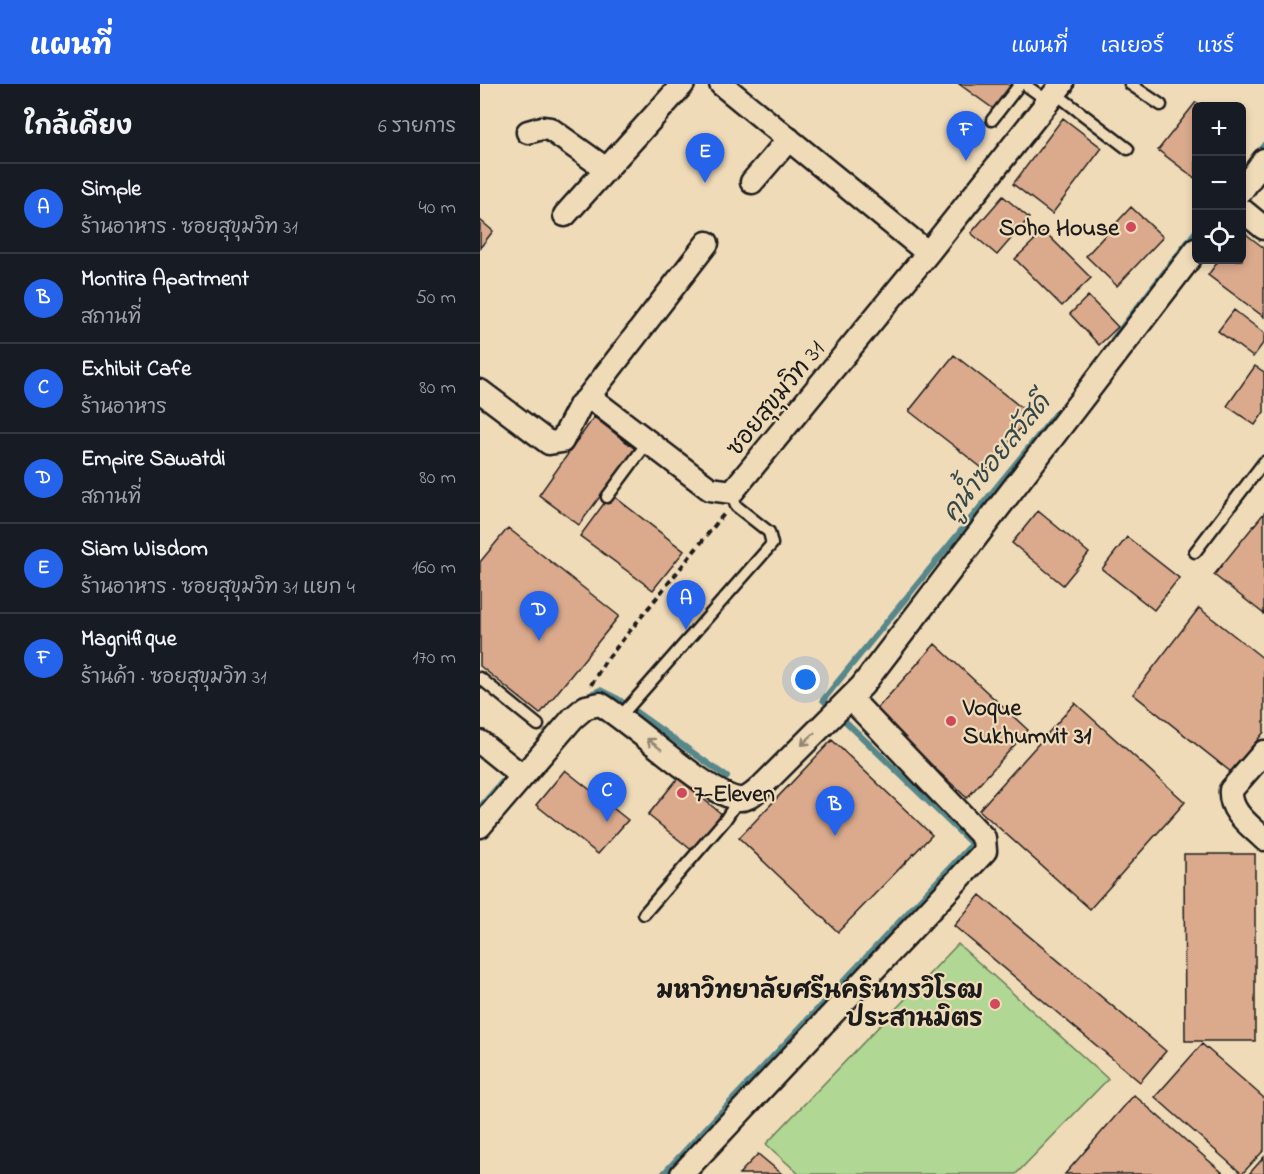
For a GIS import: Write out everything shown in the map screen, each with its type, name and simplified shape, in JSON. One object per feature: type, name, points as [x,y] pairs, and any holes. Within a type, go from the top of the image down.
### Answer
[{"type":"street","points":[[565,215],[682,84]]},
{"type":"street","points":[[721,84],[928,253]]},
{"type":"street","name":"ซอยสุขุมวิท 31","points":[[727,492],[928,253],[1055,93]]},
{"type":"street","points":[[528,132],[542,128],[550,129],[606,170]]},
{"type":"street","points":[[752,182],[789,139]]},
{"type":"street","points":[[1246,185],[1264,160]]},
{"type":"street","points":[[1246,213],[1264,228]]},
{"type":"street","points":[[480,391],[549,443],[562,441],[581,404],[707,243]]},
{"type":"street","points":[[480,826],[573,718],[586,707],[600,704],[626,710],[714,789],[739,799],[749,797],[850,698],[899,639],[1192,257]]},
{"type":"street","points":[[586,400],[596,402],[710,489],[727,492]]},
{"type":"street","points":[[682,1174],[985,850],[984,838],[850,698]]},
{"type":"street","points":[[480,742],[522,776]]},
{"type":"street","points":[[1264,752],[1231,790],[1230,798],[1233,809],[1264,839]]},
{"type":"lane","points":[[992,120],[1022,84],[1055,93],[1128,149]]},
{"type":"lane","points":[[1130,84],[1161,105]]},
{"type":"lane","points":[[606,497],[647,442]]},
{"type":"lane","points":[[1195,552],[1264,462]]},
{"type":"lane","points":[[626,710],[772,544],[769,532],[736,506],[727,492]]},
{"type":"lane","points":[[480,678],[538,725]]},
{"type":"lane","points":[[644,914],[725,820],[739,799]]},
{"type":"path","points":[[586,707],[592,683],[604,663],[722,519],[726,509],[727,492]]},
{"type":"green space","points":[[958,944],[1108,1079],[1016,1174],[799,1174],[766,1144]]},
{"type":"building","points":[[959,84],[1007,84],[1010,86],[995,110]]},
{"type":"building","points":[[1192,107],[1192,176],[1158,150]]},
{"type":"building","points":[[1063,118],[1102,148],[1052,214],[1013,184]]},
{"type":"building","points":[[1003,196],[1029,218],[997,255],[971,233]]},
{"type":"building","points":[[1131,207],[1163,237],[1117,286],[1086,256]]},
{"type":"building","points":[[480,220],[493,231],[480,248]]},
{"type":"building","points":[[1044,231],[1091,278],[1062,306],[1015,259]]},
{"type":"building","points":[[1246,234],[1264,248],[1264,317],[1208,275],[1216,264],[1246,264]]},
{"type":"building","points":[[1088,296],[1118,327],[1099,345],[1070,314]]},
{"type":"building","points":[[1234,310],[1264,333],[1264,342],[1253,357],[1218,331]]},
{"type":"building","points":[[954,355],[1031,415],[986,471],[909,411]]},
{"type":"building","points":[[1255,366],[1264,372],[1264,412],[1255,425],[1227,406]]},
{"type":"building","points":[[594,417],[635,449],[579,525],[539,495]]},
{"type":"building","points":[[611,494],[684,551],[653,590],[580,536]]},
{"type":"building","points":[[1038,511],[1089,553],[1063,585],[1012,543]]},
{"type":"building","points":[[1264,513],[1264,614],[1214,575]]},
{"type":"building","points":[[508,528],[619,616],[540,714],[480,666],[480,562]]},
{"type":"building","points":[[1127,537],[1179,578],[1154,610],[1102,569]]},
{"type":"building","points":[[1199,608],[1264,659],[1264,732],[1231,772],[1133,694]]},
{"type":"building","name":"Voque Sukhumvit 31","points":[[935,644],[1028,730],[967,798],[874,712]]},
{"type":"building","points":[[1075,703],[1185,802],[1090,909],[979,810]]},
{"type":"building","points":[[832,740],[932,835],[838,932],[739,838]]},
{"type":"building","points":[[565,770],[628,820],[598,854],[536,805]]},
{"type":"building","points":[[678,778],[724,816],[694,852],[648,815]]},
{"type":"building","points":[[1184,854],[1255,854],[1255,1041],[1185,1041]]},
{"type":"building","points":[[980,895],[1166,1051],[1140,1082],[954,926]]},
{"type":"building","points":[[1202,1044],[1264,1098],[1264,1150],[1242,1174],[1155,1097]]},
{"type":"building","points":[[1134,1095],[1224,1174],[1065,1174]]},
{"type":"building","points":[[758,1154],[782,1174],[739,1174]]},
{"type":"building","points":[[1264,1157],[1264,1174],[1249,1174]]},
{"type":"waterway","name":"คูน้ำซอยสวัสดี","points":[[1257,154],[1264,145]]},
{"type":"waterway","name":"คูน้ำซอยสวัสดี","points":[[1113,339],[1192,236]]},
{"type":"waterway","name":"คูน้ำซอยสวัสดี","points":[[827,704],[823,700],[1056,414]]},
{"type":"waterway","name":"คูน้ำซอยสวัสดี","points":[[593,693],[600,690],[618,699],[727,777]]},
{"type":"waterway","name":"คูน้ำซอยสวัสดี","points":[[663,1174],[972,844],[842,718]]},
{"type":"waterway","name":"คูน้ำซอยสวัสดี","points":[[480,807],[503,781]]},
{"type":"place","name":"Magnifique","points":[[966,161]]},
{"type":"place","name":"Siam Wisdom","points":[[705,183]]},
{"type":"place","name":"Soho House","points":[[1131,227]]},
{"type":"place","name":"Simple","points":[[686,630]]},
{"type":"place","name":"Empire Sawatdi","points":[[539,641]]},
{"type":"place","name":"Voque Sukhumvit 31","points":[[951,721]]},
{"type":"place","name":"7-Eleven","points":[[682,793]]},
{"type":"place","name":"Exhibit Cafe","points":[[607,822]]},
{"type":"place","name":"Montira Apartment","points":[[835,836]]},
{"type":"place","name":"มหาวิทยาลัยศรีนครินทรวิโรฒ ประสานมิตร","points":[[995,1004]]}]
